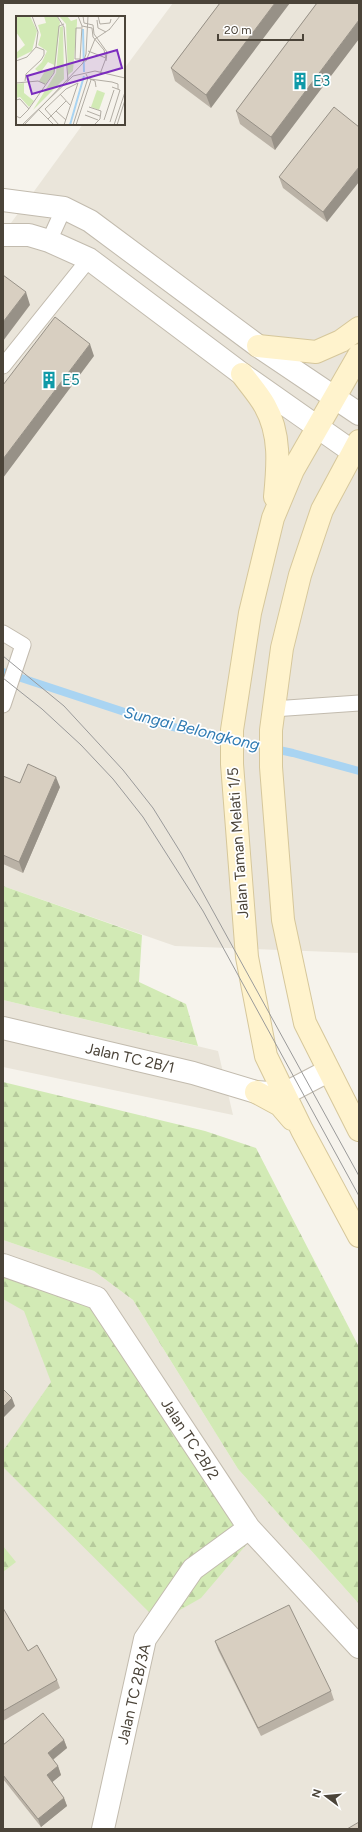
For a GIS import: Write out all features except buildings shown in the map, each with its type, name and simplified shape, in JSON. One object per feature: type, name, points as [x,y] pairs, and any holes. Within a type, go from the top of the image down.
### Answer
[{"type":"main road","points":[[258,346],[316,352],[341,341],[359,328]]},
{"type":"main road","name":"Jalan Taman Melati 1/5","points":[[359,355],[293,470],[273,518],[250,612],[232,730],[232,764],[247,957],[266,1056],[302,1130],[359,1236]]},
{"type":"main road","points":[[242,374],[266,407],[276,437],[278,461],[273,518]]},
{"type":"main road","points":[[356,446],[322,510],[300,575],[282,648],[272,720],[271,767],[283,920],[305,1023],[359,1130]]},
{"type":"main road","points":[[248,1090],[257,1088],[264,1082],[269,1063]]},
{"type":"main road","points":[[248,1090],[280,1104],[302,1130]]},
{"type":"street","points":[[3,200],[64,208],[90,221],[258,346],[359,414]]},
{"type":"street","points":[[3,235],[29,235],[49,240],[89,259],[242,374],[317,428],[356,446]]},
{"type":"street","name":"Jalan TC 2B/1","points":[[3,1028],[193,1073],[248,1090],[284,1094]]},
{"type":"street","points":[[284,1094],[328,1071]]},
{"type":"street","name":"Jalan TC 2B/2","points":[[3,1265],[97,1298],[249,1528],[359,1647]]},
{"type":"street","name":"Jalan TC 2B/3A","points":[[103,1829],[145,1639],[193,1569],[249,1528]]},
{"type":"lane","points":[[49,240],[64,208]]},
{"type":"lane","points":[[3,366],[89,259]]},
{"type":"lane","points":[[3,633],[23,645],[3,705]]},
{"type":"lane","points":[[272,720],[359,704]]},
{"type":"shaded area","points":[[173,3],[359,3],[359,957],[358,953],[175,946],[3,886],[3,234],[82,125],[125,125],[125,68]]},
{"type":"shaded area","points":[[3,1000],[218,1051],[233,1115],[3,1067]]},
{"type":"shaded area","points":[[3,1240],[94,1271],[133,1300],[238,1469],[359,1604],[359,1829],[3,1829]]},
{"type":"green space","points":[[3,886],[142,935],[139,982],[186,1004],[198,1046],[3,1000]]},
{"type":"green space","points":[[3,1082],[205,1131],[256,1148],[359,1347],[359,1604],[238,1469],[133,1300],[94,1271],[3,1240]]},
{"type":"green space","points":[[3,1271],[117,1319],[257,1532],[201,1598],[159,1622],[3,1467],[3,1451],[51,1382],[24,1311],[3,1299]]},
{"type":"green space","points":[[3,1546],[16,1562],[3,1572]]},
{"type":"waterway","name":"Sungai Belongkong","points":[[3,672],[164,725],[293,753],[359,771]]},
{"type":"tram line","points":[[3,656],[64,706],[123,770],[153,808],[181,853],[359,1176]]},
{"type":"tram line","points":[[3,678],[42,709],[81,745],[113,779],[143,817],[203,911],[359,1196]]},
{"type":"place","name":"E3","points":[[300,81]]},
{"type":"place","name":"E5","points":[[49,380]]}]
